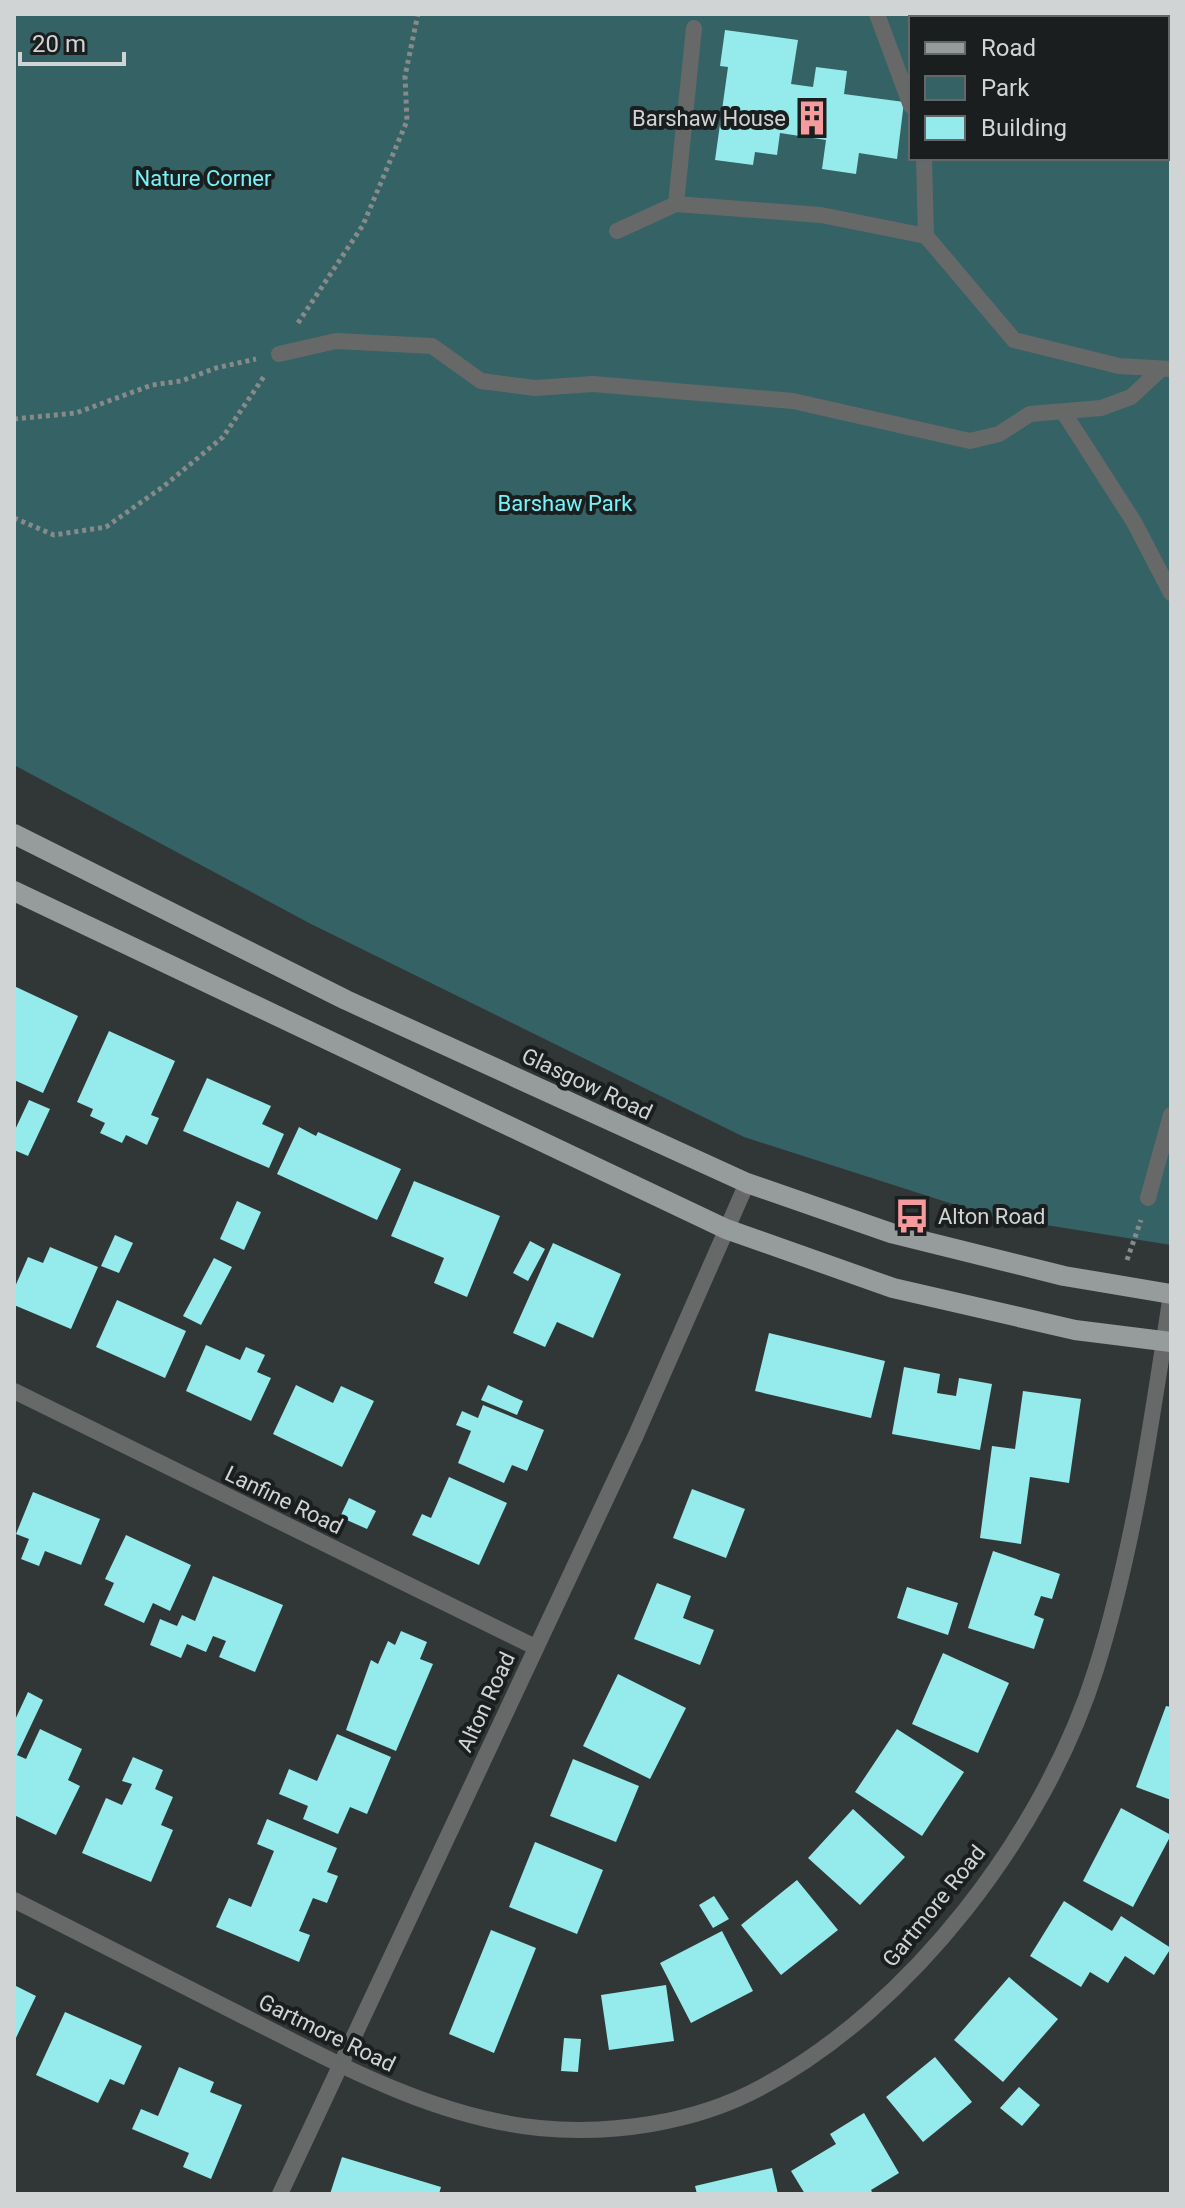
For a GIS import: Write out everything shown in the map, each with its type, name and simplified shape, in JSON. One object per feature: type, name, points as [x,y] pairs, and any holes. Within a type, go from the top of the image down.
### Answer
[{"type":"main road","name":"Glasgow Road","points":[[14,834],[346,1000],[747,1183],[891,1233],[1064,1276],[1171,1294]]},
{"type":"main road","points":[[14,891],[726,1229],[893,1288],[1075,1330],[1167,1342]]},
{"type":"street","points":[[877,14],[909,101]]},
{"type":"street","points":[[676,204],[694,28]]},
{"type":"street","points":[[924,160],[926,236]]},
{"type":"street","points":[[617,231],[676,204],[821,215],[926,236],[1014,340],[1119,366],[1165,370]]},
{"type":"street","points":[[279,354],[336,341],[432,346],[481,381],[550,388],[593,384],[793,401],[970,441],[999,434],[1030,414],[1101,408],[1131,397],[1165,370]]},
{"type":"street","points":[[1064,413],[1134,522],[1171,593]]},
{"type":"street","points":[[1148,1198],[1171,1115]]},
{"type":"street","name":"Alton Road","points":[[280,2194],[636,1435],[747,1183]]},
{"type":"street","name":"Gartmore Road","points":[[14,1900],[341,2066],[400,2093],[467,2114],[538,2128],[614,2131],[690,2114],[757,2090],[847,2033],[913,1972],[978,1891],[1024,1826],[1063,1749],[1095,1672],[1134,1518],[1167,1342],[1171,1294]]},
{"type":"street","name":"Lanfine Road","points":[[14,1391],[535,1647]]},
{"type":"path","points":[[14,518],[54,535],[106,527],[223,437],[363,225],[407,121],[405,76],[418,14]]},
{"type":"path","points":[[14,419],[76,413],[152,385],[181,381],[216,368],[279,354]]},
{"type":"path","points":[[1113,1261],[1126,1264],[1148,1198]]},
{"type":"green space","name":"Barshaw Park","points":[[14,14],[1171,14],[1171,1245],[990,1216],[744,1137],[311,924],[14,765]]},
{"type":"building","name":"Barshaw House","points":[[725,30],[798,40],[791,84],[813,87],[816,67],[847,71],[844,94],[904,102],[897,159],[859,153],[856,174],[822,169],[826,140],[780,133],[777,155],[755,152],[753,165],[715,160],[728,67],[720,66]]},
{"type":"building","points":[[14,986],[78,1016],[43,1093],[14,1080]]},
{"type":"building","points":[[109,1031],[175,1061],[151,1115],[159,1118],[147,1145],[126,1135],[122,1143],[100,1133],[105,1123],[90,1116],[93,1109],[77,1102]]},
{"type":"building","points":[[207,1078],[271,1106],[262,1124],[284,1134],[269,1168],[183,1131]]},
{"type":"building","points":[[29,1100],[50,1109],[28,1156],[14,1150],[14,1132]]},
{"type":"building","points":[[299,1127],[316,1136],[318,1132],[401,1169],[377,1220],[277,1174]]},
{"type":"building","points":[[414,1181],[500,1216],[467,1297],[434,1283],[444,1258],[391,1236]]},
{"type":"building","points":[[237,1201],[261,1212],[244,1250],[220,1239]]},
{"type":"building","points":[[115,1235],[133,1243],[119,1273],[101,1266]]},
{"type":"building","points":[[530,1241],[545,1249],[528,1281],[513,1273]]},
{"type":"building","points":[[553,1243],[621,1274],[593,1338],[557,1322],[545,1347],[513,1333]]},
{"type":"building","points":[[50,1247],[98,1267],[71,1329],[14,1305],[14,1289],[28,1257],[43,1263]]},
{"type":"building","points":[[214,1258],[232,1267],[201,1325],[183,1316]]},
{"type":"building","points":[[117,1300],[186,1331],[165,1378],[96,1347]]},
{"type":"building","points":[[769,1333],[885,1361],[871,1418],[755,1391]]},
{"type":"building","points":[[206,1345],[240,1360],[246,1347],[265,1355],[257,1372],[271,1378],[251,1421],[186,1391]]},
{"type":"building","points":[[904,1367],[940,1374],[937,1393],[956,1396],[959,1378],[992,1384],[980,1450],[892,1434]]},
{"type":"building","points":[[296,1385],[333,1403],[341,1386],[374,1401],[342,1467],[273,1434]]},
{"type":"building","points":[[488,1385],[523,1401],[517,1415],[481,1400]]},
{"type":"building","points":[[1023,1391],[1081,1399],[1069,1483],[1030,1477],[1021,1544],[980,1538],[992,1446],[1015,1449]]},
{"type":"building","points":[[483,1405],[544,1430],[527,1471],[512,1465],[504,1483],[458,1463],[471,1431],[456,1425],[462,1411],[478,1418]]},
{"type":"building","points":[[449,1477],[507,1503],[479,1565],[412,1535],[422,1514],[431,1518]]},
{"type":"building","points":[[692,1489],[745,1509],[726,1558],[673,1538]]},
{"type":"building","points":[[33,1492],[100,1519],[81,1565],[45,1551],[39,1566],[21,1559],[29,1539],[16,1534]]},
{"type":"building","points":[[349,1498],[376,1511],[367,1529],[340,1517]]},
{"type":"building","points":[[126,1535],[191,1565],[170,1611],[153,1603],[144,1623],[104,1605],[114,1583],[105,1579]]},
{"type":"building","points":[[993,1551],[1060,1574],[1052,1599],[1041,1596],[1034,1615],[1044,1619],[1034,1649],[968,1628]]},
{"type":"building","points":[[213,1576],[283,1605],[255,1672],[219,1657],[226,1641],[213,1636],[206,1652],[187,1644],[181,1658],[150,1645],[160,1619],[177,1626],[182,1615],[195,1621]]},
{"type":"building","points":[[657,1583],[691,1596],[683,1618],[714,1630],[700,1665],[634,1639]]},
{"type":"building","points":[[907,1587],[958,1603],[948,1635],[897,1618]]},
{"type":"building","points":[[401,1631],[427,1642],[420,1659],[433,1664],[396,1751],[346,1730],[371,1660],[378,1664],[388,1641],[395,1645]]},
{"type":"building","points":[[943,1653],[1009,1683],[978,1753],[912,1724]]},
{"type":"building","points":[[618,1674],[686,1708],[650,1779],[583,1746]]},
{"type":"building","points":[[28,1692],[43,1700],[17,1755],[26,1759],[40,1729],[82,1749],[68,1780],[80,1786],[56,1835],[14,1815],[14,1722]]},
{"type":"building","points":[[1166,1706],[1171,1707],[1171,1800],[1136,1787]]},
{"type":"building","points":[[897,1729],[964,1772],[922,1836],[855,1792]]},
{"type":"building","points":[[337,1734],[391,1757],[367,1814],[350,1807],[338,1834],[303,1819],[308,1806],[279,1794],[289,1769],[317,1781]]},
{"type":"building","points":[[133,1757],[163,1770],[155,1789],[173,1797],[161,1825],[173,1830],[151,1882],[82,1853],[106,1798],[122,1805],[132,1784],[122,1781]]},
{"type":"building","points":[[573,1759],[639,1786],[616,1842],[550,1816]]},
{"type":"building","points":[[1121,1808],[1171,1835],[1133,1907],[1083,1881]]},
{"type":"building","points":[[853,1809],[905,1857],[860,1905],[808,1858]]},
{"type":"building","points":[[267,1819],[337,1848],[327,1872],[338,1876],[327,1903],[313,1898],[299,1931],[310,1935],[299,1962],[216,1927],[229,1898],[251,1907],[274,1851],[257,1844]]},
{"type":"building","points":[[535,1842],[603,1870],[577,1934],[509,1907]]},
{"type":"building","points":[[797,1880],[838,1930],[781,1975],[741,1925]]},
{"type":"building","points":[[714,1896],[729,1919],[713,1928],[699,1905]]},
{"type":"building","points":[[1064,1901],[1112,1931],[1121,1916],[1171,1948],[1154,1975],[1125,1956],[1108,1983],[1090,1972],[1081,1987],[1030,1956]]},
{"type":"building","points":[[491,1930],[536,1948],[494,2053],[449,2034]]},
{"type":"building","points":[[722,1931],[753,1991],[691,2023],[660,1963]]},
{"type":"building","points":[[1009,1977],[1058,2019],[1003,2082],[954,2040]]},
{"type":"building","points":[[14,1985],[36,1996],[14,2042]]},
{"type":"building","points":[[666,1985],[674,2041],[609,2050],[601,1995]]},
{"type":"building","points":[[65,2012],[142,2046],[124,2085],[110,2079],[98,2103],[36,2075]]},
{"type":"building","points":[[564,2038],[581,2039],[578,2072],[561,2071]]},
{"type":"building","points":[[935,2057],[972,2102],[923,2142],[886,2097]]},
{"type":"building","points":[[179,2067],[214,2082],[210,2092],[242,2105],[211,2179],[183,2167],[189,2153],[132,2129],[141,2109],[158,2116]]},
{"type":"building","points":[[1019,2087],[1040,2105],[1022,2126],[1000,2108]]},
{"type":"building","points":[[864,2113],[899,2173],[871,2190],[873,2194],[805,2194],[791,2171],[836,2144],[830,2134]]},
{"type":"building","points":[[342,2157],[441,2187],[439,2194],[330,2194]]},
{"type":"building","points":[[772,2168],[778,2194],[697,2194],[695,2186]]},
{"type":"place","name":"Barshaw House","points":[[812,118]]},
{"type":"place","name":"Alton Road","points":[[912,1216]]},
{"type":"park label","name":"Nature Corner","points":[[203,178]]}]
